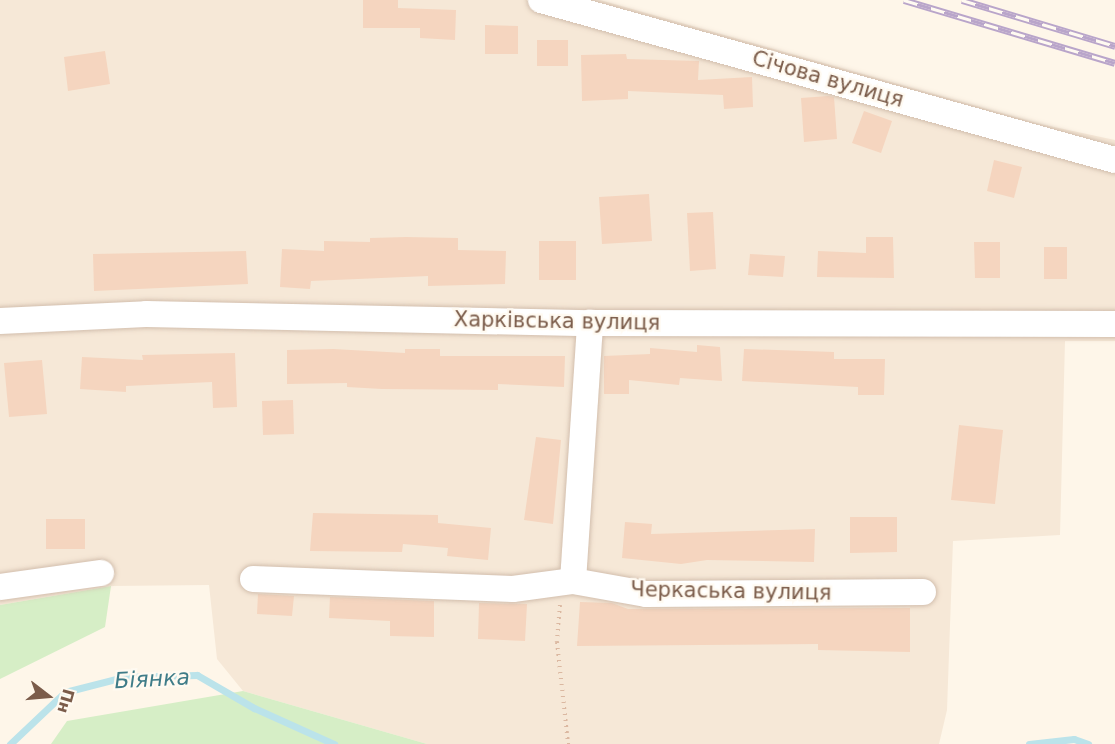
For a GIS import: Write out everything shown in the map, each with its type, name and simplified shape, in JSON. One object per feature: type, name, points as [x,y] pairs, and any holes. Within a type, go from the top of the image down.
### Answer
[{"type":"street","name":"Січова вулиця","points":[[541,0],[1115,160]]},
{"type":"street","name":"Харківська вулиця","points":[[0,321],[146,314],[590,323],[1115,324]]},
{"type":"street","points":[[573,581],[590,323]]},
{"type":"street","points":[[0,587],[101,573]]},
{"type":"street","name":"Черкаська вулиця","points":[[253,579],[513,589],[573,581],[646,594],[923,592]]},
{"type":"path","points":[[568,744],[557,642],[561,597],[573,581]]},
{"type":"shaded area","points":[[0,0],[600,0],[1040,124],[1115,140],[1115,341],[1065,341],[1060,535],[953,541],[947,710],[939,744],[427,744],[243,691],[217,659],[209,585],[111,586],[0,605]]},
{"type":"green space","points":[[111,586],[105,627],[0,679],[0,605]]},
{"type":"green space","points":[[243,691],[427,744],[51,744],[67,721]]},
{"type":"building","points":[[363,0],[398,0],[398,8],[456,10],[455,40],[420,38],[420,28],[363,28]]},
{"type":"building","points":[[485,25],[518,26],[518,54],[485,54]]},
{"type":"building","points":[[537,40],[568,40],[568,66],[537,66]]},
{"type":"building","points":[[105,51],[110,84],[68,91],[64,57]]},
{"type":"building","points":[[626,54],[627,59],[699,61],[698,80],[752,77],[753,107],[724,109],[723,95],[628,91],[628,99],[582,101],[581,55]]},
{"type":"building","points":[[834,97],[837,139],[804,142],[801,98]]},
{"type":"building","points":[[864,111],[892,121],[881,153],[852,143]]},
{"type":"building","points":[[994,160],[1022,167],[1014,198],[987,191]]},
{"type":"building","points":[[649,194],[652,241],[602,244],[599,197]]},
{"type":"building","points":[[713,212],[716,269],[690,271],[687,213]]},
{"type":"building","points":[[866,237],[893,237],[894,278],[817,277],[818,251],[866,253]]},
{"type":"building","points":[[370,238],[458,238],[458,250],[506,251],[505,284],[428,286],[428,276],[311,281],[310,289],[280,287],[282,249],[324,251],[324,241],[370,242]]},
{"type":"building","points":[[539,241],[576,241],[576,280],[539,280]]},
{"type":"building","points":[[974,242],[1000,242],[1000,278],[975,278]]},
{"type":"building","points":[[1044,247],[1067,247],[1067,279],[1044,279]]},
{"type":"building","points":[[246,251],[248,284],[94,291],[93,254]]},
{"type":"building","points":[[750,254],[785,256],[783,277],[748,275]]},
{"type":"building","points":[[697,345],[720,347],[722,381],[680,378],[679,385],[629,380],[629,394],[604,394],[604,356],[650,354],[650,348],[697,352]]},
{"type":"building","points":[[333,349],[405,353],[405,349],[440,349],[440,356],[565,356],[564,387],[498,384],[498,390],[382,389],[347,387],[347,383],[287,384],[287,350]]},
{"type":"building","points":[[744,349],[834,352],[834,359],[885,359],[884,395],[858,395],[858,387],[742,381]]},
{"type":"building","points":[[235,353],[237,407],[213,408],[212,382],[126,386],[126,392],[80,389],[82,357],[143,360],[142,355]]},
{"type":"building","points":[[42,360],[47,414],[9,417],[4,363]]},
{"type":"building","points":[[293,400],[294,434],[263,435],[262,401]]},
{"type":"building","points":[[959,425],[1003,430],[995,504],[951,500]]},
{"type":"building","points":[[536,437],[561,440],[553,524],[524,520]]},
{"type":"building","points":[[313,513],[438,515],[438,523],[491,528],[488,560],[447,556],[448,548],[403,544],[402,552],[310,551]]},
{"type":"building","points":[[850,517],[897,517],[897,552],[850,553]]},
{"type":"building","points":[[46,519],[85,519],[85,549],[46,549]]},
{"type":"building","points":[[625,522],[652,524],[651,534],[815,529],[814,562],[707,560],[681,564],[622,558]]},
{"type":"building","points":[[258,594],[294,596],[292,616],[257,614]]},
{"type":"building","points":[[330,597],[434,601],[434,637],[390,636],[390,621],[329,618]]},
{"type":"building","points":[[580,602],[612,603],[628,609],[910,608],[910,652],[818,650],[818,644],[577,646]]},
{"type":"building","points":[[479,603],[527,604],[525,641],[478,639]]},
{"type":"waterway","name":"Біянка","points":[[10,744],[65,692],[124,677],[197,675],[254,708],[334,744]]},
{"type":"waterway","name":"Біянка","points":[[1029,744],[1074,739],[1088,744]]},
{"type":"railway","points":[[904,0],[1115,63]]},
{"type":"railway","points":[[962,0],[1115,46]]}]
